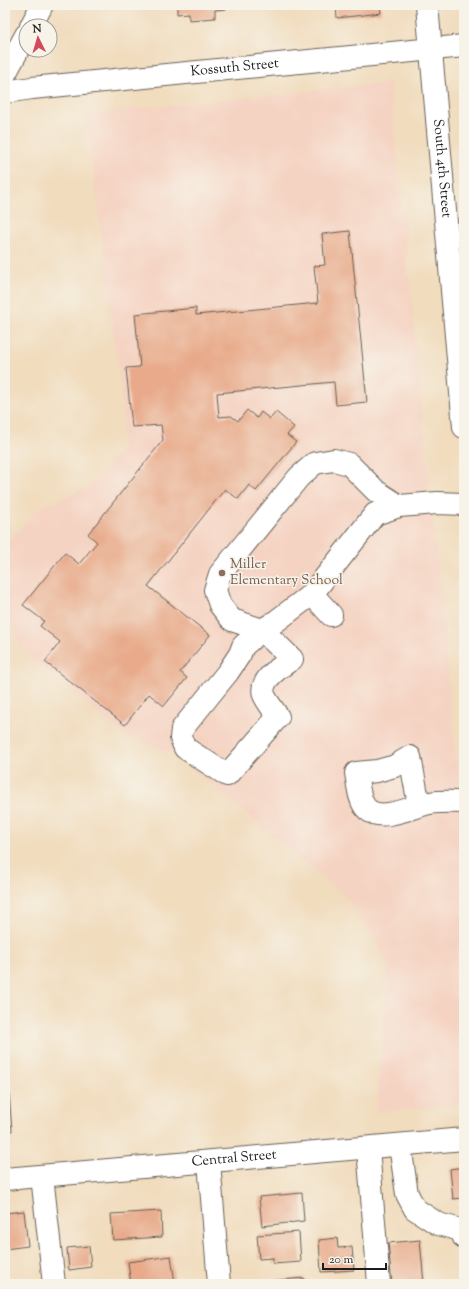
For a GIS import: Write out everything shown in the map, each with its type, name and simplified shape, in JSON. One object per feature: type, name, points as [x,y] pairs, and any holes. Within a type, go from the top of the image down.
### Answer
[{"type":"street","points":[[35,18],[42,5]]},
{"type":"street","name":"South 4th Street","points":[[427,5],[432,48],[464,426]]},
{"type":"street","name":"Kossuth Street","points":[[5,92],[432,48],[464,46]]},
{"type":"street","points":[[5,74],[18,50]]},
{"type":"street","points":[[399,506],[376,491],[349,464],[334,460],[316,463],[299,477],[220,574],[215,590],[220,605],[232,620],[262,630],[292,659],[269,675],[263,688],[264,696],[278,717],[227,775],[185,748],[181,738],[182,729],[228,672],[240,654],[243,646],[262,630],[312,594],[376,514],[399,506],[437,503],[464,504]]},
{"type":"street","points":[[312,594],[331,615]]},
{"type":"street","points":[[419,805],[410,757],[394,766],[377,771],[356,773],[362,802],[368,810],[379,815],[391,814],[419,805],[431,803],[464,802]]},
{"type":"street","name":"Central Street","points":[[5,1179],[464,1139]]},
{"type":"street","points":[[400,1145],[407,1194],[415,1209],[438,1224],[461,1230],[464,1238]]},
{"type":"street","points":[[368,1148],[379,1284]]},
{"type":"street","points":[[209,1162],[219,1284]]},
{"type":"street","points":[[42,1176],[54,1284]]},
{"type":"shaded area","name":"Miller Elementary School","points":[[390,83],[464,833],[464,1104],[376,1112],[388,966],[377,942],[347,898],[177,756],[125,736],[21,650],[5,600],[5,547],[37,509],[88,487],[122,450],[123,406],[86,114]]},
{"type":"building","points":[[177,5],[225,5],[226,9],[215,10],[215,18],[189,20],[189,13],[177,14]]},
{"type":"building","points":[[336,5],[380,5],[381,13],[337,18]]},
{"type":"building","points":[[350,231],[367,402],[336,405],[334,382],[217,393],[219,417],[231,416],[238,421],[247,410],[257,418],[261,412],[270,419],[276,412],[294,427],[287,435],[296,442],[256,491],[249,485],[238,499],[225,489],[148,586],[210,635],[180,672],[187,678],[164,706],[149,694],[125,725],[45,662],[60,642],[40,626],[44,621],[23,605],[65,553],[79,564],[97,542],[88,534],[163,440],[161,425],[132,427],[126,368],[140,367],[135,314],[196,308],[196,315],[318,303],[314,266],[325,265],[322,234]]},
{"type":"building","points":[[9,1092],[12,1131],[5,1131],[5,1093]]},
{"type":"building","points":[[464,1167],[464,1198],[453,1199],[450,1169]]},
{"type":"building","points":[[302,1193],[304,1221],[262,1226],[259,1197]]},
{"type":"building","points":[[24,1211],[28,1246],[5,1249],[5,1213]]},
{"type":"building","points":[[161,1211],[162,1237],[113,1240],[111,1214]]},
{"type":"building","points":[[299,1232],[301,1262],[273,1264],[273,1258],[259,1259],[257,1235]]},
{"type":"building","points":[[337,1238],[338,1248],[352,1247],[354,1270],[321,1272],[319,1240]]},
{"type":"building","points":[[420,1240],[424,1284],[392,1284],[388,1243]]},
{"type":"building","points":[[89,1246],[91,1267],[69,1270],[67,1248]]},
{"type":"building","points":[[171,1256],[175,1283],[131,1284],[128,1262]]},
{"type":"building","points":[[304,1278],[305,1284],[256,1284],[256,1282]]},
{"type":"building","points":[[48,1280],[48,1284],[30,1284],[30,1281]]},
{"type":"place","name":"Miller Elementary School","points":[[222,573]]}]
